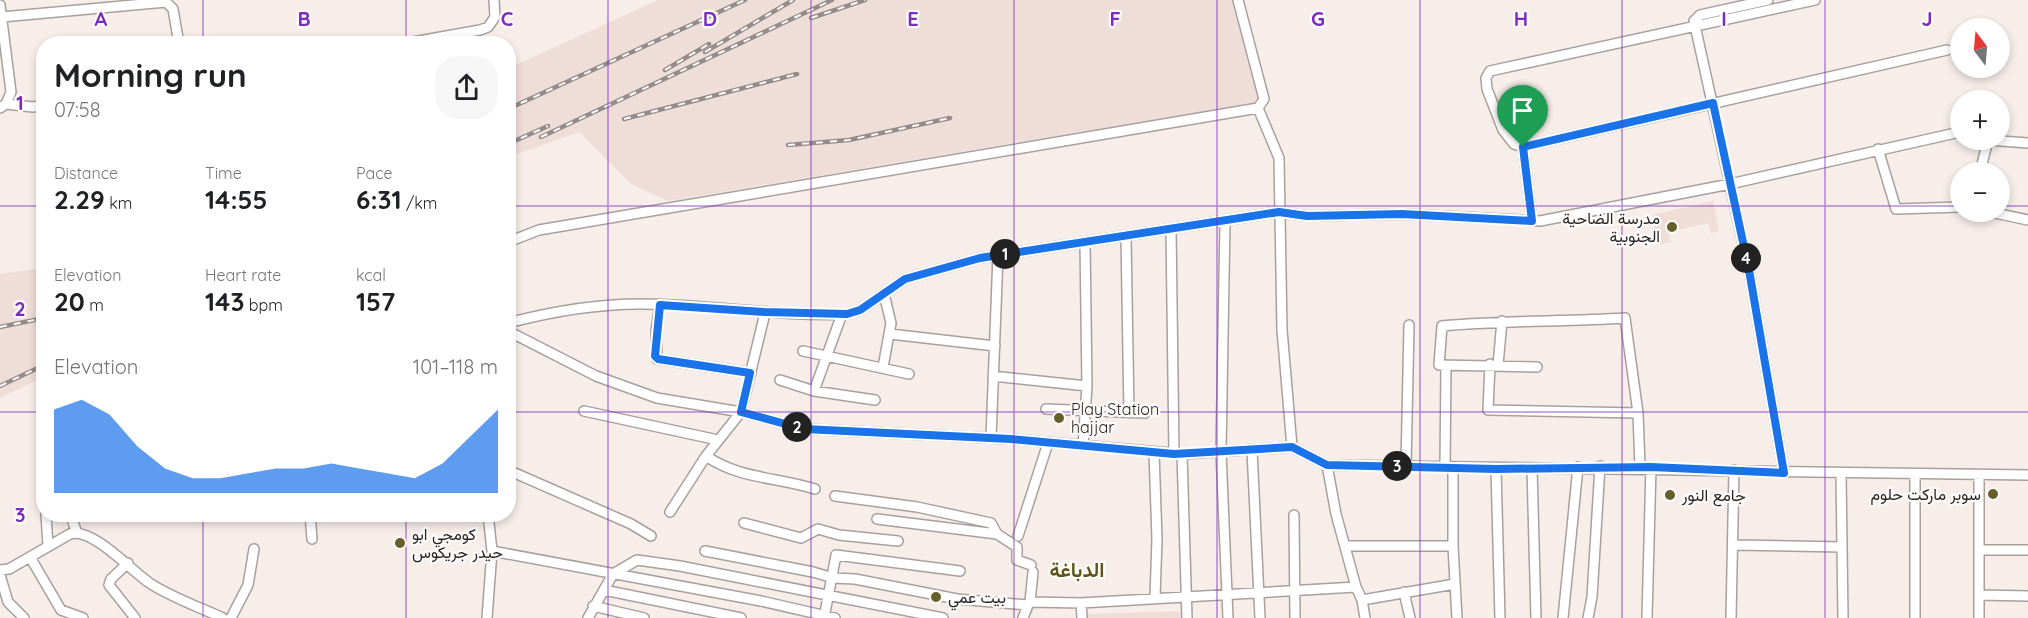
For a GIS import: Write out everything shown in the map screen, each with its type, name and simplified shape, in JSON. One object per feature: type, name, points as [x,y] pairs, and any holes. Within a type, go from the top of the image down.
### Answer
[{"type":"street","points":[[443,36],[484,28],[495,17],[494,0]]},
{"type":"street","points":[[516,239],[539,230],[1258,108],[1264,99],[1238,0]]},
{"type":"street","points":[[1768,0],[1700,15],[1696,17],[1695,26],[1749,270],[1784,473]]},
{"type":"street","points":[[1815,0],[1490,71],[1486,78],[1487,88],[1503,130],[1514,144],[1523,147],[1947,50]]},
{"type":"street","points":[[2,17],[166,2],[173,9],[178,36]]},
{"type":"street","points":[[0,5],[11,86],[3,106],[36,106]]},
{"type":"street","points":[[1258,108],[1279,158],[1282,330],[1292,447]]},
{"type":"street","points":[[516,320],[545,313],[639,304],[842,314],[860,310],[914,276],[998,255],[1279,212],[1307,216],[1402,214],[1532,221],[1730,184],[1950,134]]},
{"type":"street","points":[[1982,162],[1988,140],[2028,143]]},
{"type":"street","points":[[1523,147],[1532,221]]},
{"type":"street","points":[[1878,149],[1896,210],[1950,207]]},
{"type":"street","points":[[2010,216],[2028,220]]},
{"type":"street","points":[[1225,220],[1221,452],[1228,618]]},
{"type":"street","points":[[1171,229],[1178,454],[1187,618]]},
{"type":"street","points":[[1126,236],[1129,413]]},
{"type":"street","points":[[1083,446],[1087,386],[1085,242]]},
{"type":"street","points":[[991,438],[998,255]]},
{"type":"street","points":[[883,367],[891,323],[884,294]]},
{"type":"street","points":[[660,305],[656,331],[657,359],[750,373]]},
{"type":"street","points":[[670,512],[706,456],[741,412],[765,312]]},
{"type":"street","points":[[814,392],[842,314]]},
{"type":"street","points":[[1537,368],[1439,365],[1442,326],[1502,321],[1558,322],[1625,318],[1638,413],[1640,467]]},
{"type":"street","points":[[1502,321],[1488,410],[1638,413]]},
{"type":"street","points":[[1406,466],[1408,325]]},
{"type":"street","points":[[890,334],[994,346]]},
{"type":"street","points":[[516,335],[596,376],[647,394],[741,412],[804,429],[991,438],[1178,454],[1292,447],[1327,465],[1496,469],[1600,466],[1784,473],[2028,475]]},
{"type":"street","points":[[803,351],[909,374]]},
{"type":"street","points":[[1446,365],[1457,618]]},
{"type":"street","points":[[993,376],[1087,386]]},
{"type":"street","points":[[780,380],[814,392],[875,400]]},
{"type":"street","points":[[1046,409],[1145,413]]},
{"type":"street","points":[[584,411],[718,440]]},
{"type":"street","points":[[1018,536],[1048,443]]},
{"type":"street","points":[[1252,450],[1260,618]]},
{"type":"street","points":[[1154,452],[1157,510],[1155,597]]},
{"type":"street","points":[[706,456],[722,468],[815,489]]},
{"type":"street","points":[[1327,465],[1336,514],[1356,587],[1362,600],[1365,618]]},
{"type":"street","points":[[1588,618],[1592,597],[1600,466]]},
{"type":"street","points":[[1563,618],[1578,467]]},
{"type":"street","points":[[1647,618],[1651,467]]},
{"type":"street","points":[[1532,468],[1536,618]]},
{"type":"street","points":[[1496,469],[1500,618]]},
{"type":"street","points":[[1731,618],[1734,470]]},
{"type":"street","points":[[1841,472],[1843,618]]},
{"type":"street","points":[[516,473],[632,524],[651,536]]},
{"type":"street","points":[[1915,474],[1915,618]]},
{"type":"street","points":[[1979,475],[1979,618]]},
{"type":"street","points":[[835,496],[917,507],[991,523],[997,534]]},
{"type":"street","points":[[1294,515],[1295,618]]},
{"type":"street","points":[[877,519],[997,534],[1017,547],[1017,560],[1032,569],[1029,603],[1023,618]]},
{"type":"street","points":[[46,522],[48,546]]},
{"type":"street","points":[[73,522],[77,532],[128,563],[149,583],[223,618]]},
{"type":"street","points":[[311,522],[312,539]]},
{"type":"street","points":[[487,618],[492,551],[489,522]]},
{"type":"street","points":[[744,523],[801,537],[815,530],[839,535],[898,541]]},
{"type":"street","points":[[0,570],[9,569],[77,532]]},
{"type":"street","points":[[824,617],[833,578],[839,535]]},
{"type":"street","points":[[1733,545],[1842,547]]},
{"type":"street","points":[[1346,546],[1453,546]]},
{"type":"street","points":[[231,618],[248,585],[254,549]]},
{"type":"street","points":[[1979,550],[2028,549]]},
{"type":"street","points":[[492,551],[761,601],[835,618]]},
{"type":"street","points":[[705,551],[833,578],[855,579],[957,599],[1029,603],[1081,603],[1186,595],[1356,587]]},
{"type":"street","points":[[836,555],[960,572]]},
{"type":"street","points":[[30,557],[61,609],[83,618]]},
{"type":"street","points":[[588,618],[613,574],[637,560],[700,570],[943,618]]},
{"type":"street","points":[[128,563],[111,579],[109,585],[135,618]]},
{"type":"street","points":[[0,575],[4,604],[24,618]]},
{"type":"street","points":[[1362,600],[1455,584]]},
{"type":"street","points":[[604,590],[741,618]]},
{"type":"street","points":[[1404,592],[1410,618]]},
{"type":"street","points":[[1979,595],[2028,596]]},
{"type":"street","points":[[1081,603],[1082,618]]},
{"type":"street","points":[[593,606],[644,618]]},
{"type":"shaded area","points":[[658,0],[1233,0],[1258,97],[1253,103],[668,201],[631,184],[579,132],[516,154],[516,65]]},
{"type":"shaded area","name":"مدرسة الضاحية الجنوبية","points":[[1713,201],[1719,231],[1711,233],[1708,223],[1669,232],[1670,242],[1658,245],[1652,215]]},
{"type":"shaded area","points":[[36,269],[36,380],[0,398],[0,274]]},
{"type":"shaded area","points":[[1185,611],[1185,618],[1088,618],[1088,614]]},
{"type":"railway","points":[[516,105],[745,0]]},
{"type":"railway","points":[[705,52],[793,0]]},
{"type":"railway","points":[[541,137],[832,0]]},
{"type":"railway","points":[[811,18],[865,0]]},
{"type":"railway","points":[[665,70],[709,44]]},
{"type":"railway","points":[[624,119],[797,74]]},
{"type":"railway","points":[[788,145],[849,140],[950,118]]},
{"type":"railway","points":[[516,140],[548,126]]},
{"type":"railway","points":[[0,327],[36,320]]},
{"type":"railway","points":[[0,386],[36,369]]},
{"type":"place","name":"مدرسة الضاحية الجنوبية","points":[[1672,227]]},
{"type":"place","name":"Play Station hajjar","points":[[1059,418]]},
{"type":"place","name":"سوبر ماركت حلوم","points":[[1993,494]]},
{"type":"place","name":"جامع النور","points":[[1670,495]]},
{"type":"place","name":"كومجي ابو حيدر جريكوس","points":[[400,543]]},
{"type":"place","name":"بيت عمي","points":[[936,597]]},
{"type":"district","name":"الدباغة","points":[[1077,570]]},
{"type":"route","points":[[1713,103],[1749,270],[1784,473],[1600,466],[1496,469],[1327,465],[1292,447],[1182,454],[1011,439],[804,429],[741,412],[750,373],[657,359],[655,356],[660,305],[765,312],[847,314],[860,310],[905,279],[980,258],[1279,212],[1307,216],[1402,214],[1532,221],[1523,147],[1713,103]]}]
